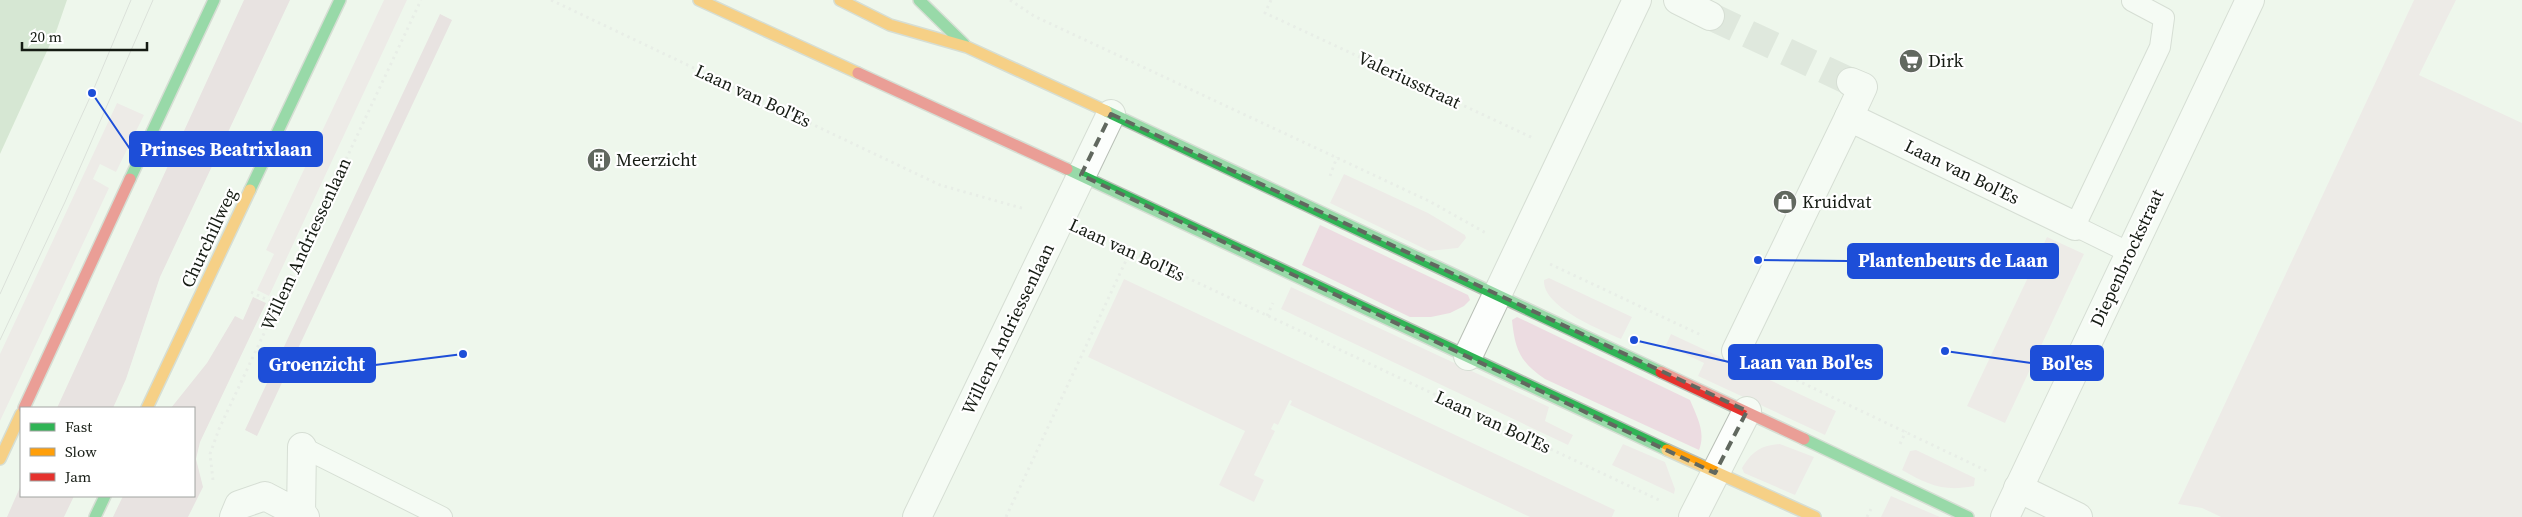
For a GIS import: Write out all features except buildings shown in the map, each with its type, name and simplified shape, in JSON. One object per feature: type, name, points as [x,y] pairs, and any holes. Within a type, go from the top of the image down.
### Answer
[{"type":"street","points":[[24,407],[214,0]]},
{"type":"street","name":"Churchillweg","points":[[147,407],[340,0]]},
{"type":"street","points":[[699,0],[1081,175],[1615,424],[1715,473],[1815,517]]},
{"type":"street","points":[[840,0],[890,25],[967,47],[1498,294],[1968,517]]},
{"type":"street","points":[[919,0],[967,47]]},
{"type":"street","points":[[1468,356],[1637,0]]},
{"type":"street","points":[[1678,0],[1710,16]]},
{"type":"street","name":"Diepenbrockstraat","points":[[2005,517],[2250,0]]},
{"type":"street","points":[[1736,351],[1863,87],[1852,82]]},
{"type":"street","name":"Willem Andriessenlaan","points":[[918,517],[1112,114]]},
{"type":"street","name":"Laan van Bol'Es","points":[[1849,117],[2075,226]]},
{"type":"street","points":[[1694,517],[1747,411]]},
{"type":"street","points":[[0,459],[20,416]]},
{"type":"street","points":[[236,511],[265,496],[303,516],[302,447]]},
{"type":"street","points":[[2018,488],[2078,517]]},
{"type":"street","points":[[95,517],[105,497]]},
{"type":"lane","points":[[2130,253],[2075,226],[2160,47],[2164,18],[2132,1]]},
{"type":"lane","points":[[302,447],[442,517]]},
{"type":"path","name":"Willem Andriessenlaan","points":[[236,511],[212,492],[213,479],[210,454],[219,429],[421,0]]},
{"type":"path","name":"Laan van Bol'Es","points":[[551,0],[940,185],[1061,218],[1694,517]]},
{"type":"path","name":"Valeriusstraat","points":[[1271,0],[1265,13],[1565,153]]},
{"type":"path","points":[[1006,517],[1130,252]]},
{"type":"path","points":[[251,292],[278,305]]},
{"type":"highlighted area","points":[[1111,114],[1747,411],[1715,473],[1081,175]]},
{"type":"shaded area","points":[[0,0],[67,0],[57,29],[0,154]]},
{"type":"shaded area","points":[[244,0],[290,0],[160,277],[126,379],[113,407],[57,407]]},
{"type":"shaded area","points":[[384,0],[407,0],[269,296],[257,290],[274,254],[266,250]]},
{"type":"shaded area","points":[[2414,0],[2456,0],[2419,75],[2522,123],[2522,517],[2221,517],[2202,508],[2178,504]]},
{"type":"shaded area","points":[[440,14],[452,20],[257,436],[245,430]]},
{"type":"shaded area","points":[[117,103],[144,115],[116,172],[100,164],[93,179],[109,188],[0,421],[0,354]]},
{"type":"shaded area","points":[[1344,174],[1428,213],[1465,235],[1466,238],[1458,248],[1429,251],[1330,203]]},
{"type":"shaded area","points":[[1320,225],[1468,295],[1470,300],[1464,306],[1450,313],[1431,317],[1410,317],[1302,265]]},
{"type":"shaded area","points":[[2047,237],[2084,254],[2005,423],[1967,406]]},
{"type":"shaded area","points":[[1549,278],[1632,317],[1621,339],[1587,323],[1562,308],[1546,290],[1544,280]]},
{"type":"shaded area","points":[[1124,279],[1615,510],[1612,517],[1530,517],[1290,405],[1292,401],[1290,400],[1278,425],[1274,423],[1271,429],[1275,431],[1254,475],[1264,480],[1254,502],[1219,485],[1245,431],[1088,357]]},
{"type":"shaded area","points":[[1291,287],[1549,407],[1545,421],[1573,435],[1568,445],[1281,309]]},
{"type":"shaded area","points":[[253,297],[266,303],[200,442],[196,459],[203,487],[188,517],[113,517],[123,497],[195,497],[195,407],[172,407],[207,363],[235,316],[243,320]]},
{"type":"shaded area","points":[[1517,317],[1690,400],[1701,431],[1702,437],[1699,450],[1545,379],[1524,361],[1520,354],[1512,320]]},
{"type":"shaded area","points":[[1671,334],[1836,411],[1825,435],[1698,376],[1704,363],[1666,345]]},
{"type":"shaded area","points":[[1623,444],[1665,462],[1675,489],[1674,494],[1612,465]]},
{"type":"shaded area","points":[[1780,444],[1814,457],[1795,495],[1744,473],[1742,468],[1757,450]]},
{"type":"shaded area","points":[[1916,450],[1975,478],[1974,486],[1945,488],[1936,486],[1902,470],[1910,451]]},
{"type":"shaded area","points":[[20,487],[20,497],[74,497],[64,517],[7,517]]},
{"type":"shaded area","points":[[1891,496],[1940,517],[1881,517]]},
{"type":"tunnel","points":[[1710,16],[1851,82]]},
{"type":"tram line","points":[[0,294],[92,93],[131,0]]},
{"type":"tram line","points":[[0,340],[65,202],[153,0]]},
{"type":"traffic: fast","points":[[130,179],[214,0]]},
{"type":"traffic: fast","points":[[250,190],[340,0]]},
{"type":"traffic: fast","points":[[919,0],[964,44]]},
{"type":"traffic: fast","points":[[1106,111],[1661,372]]},
{"type":"traffic: fast","points":[[1067,169],[1667,450]]},
{"type":"traffic: fast","points":[[1804,439],[1968,517]]},
{"type":"traffic: fast","points":[[95,517],[105,497]]},
{"type":"traffic: slow","points":[[699,0],[858,73]]},
{"type":"traffic: slow","points":[[840,0],[890,25],[967,47],[1106,111]]},
{"type":"traffic: slow","points":[[147,407],[250,190]]},
{"type":"traffic: slow","points":[[0,459],[20,416]]},
{"type":"traffic: slow","points":[[1667,450],[1815,517]]},
{"type":"traffic: jam","points":[[858,73],[1067,169]]},
{"type":"traffic: jam","points":[[24,407],[130,179]]},
{"type":"traffic: jam","points":[[1661,372],[1804,439]]},
{"type":"place","name":"Dirk","points":[[1911,61]]},
{"type":"place","name":"Prinses Beatrixlaan","points":[[92,93]]},
{"type":"place","name":"Meerzicht","points":[[599,160]]},
{"type":"place","name":"Kruidvat","points":[[1785,202]]},
{"type":"place","name":"Plantenbeurs de Laan","points":[[1758,260]]},
{"type":"place","name":"Laan van Bol'es","points":[[1634,340]]},
{"type":"place","name":"Bol'es","points":[[1945,351]]},
{"type":"place","name":"Groenzicht","points":[[463,354]]}]
